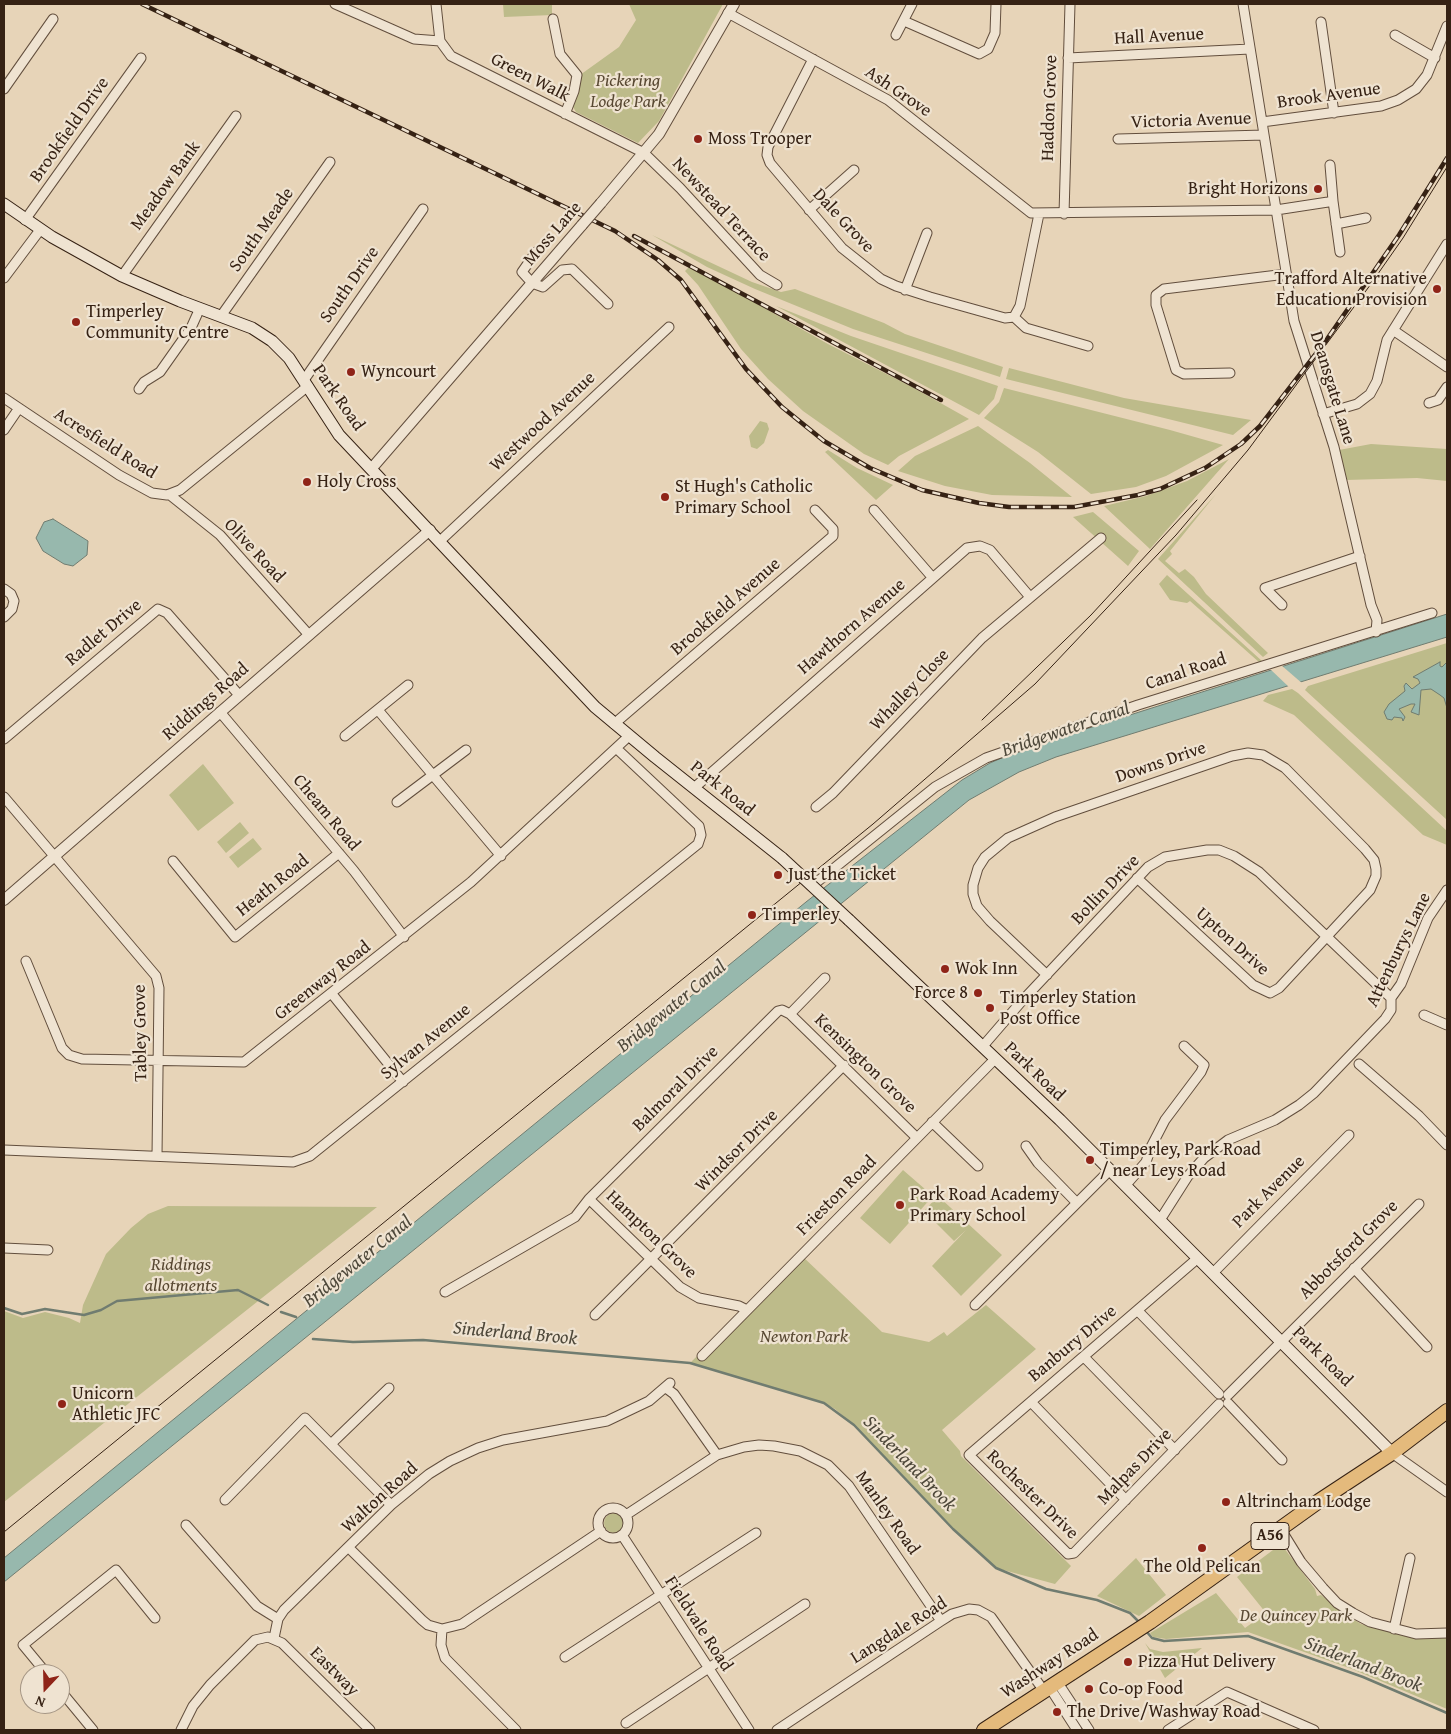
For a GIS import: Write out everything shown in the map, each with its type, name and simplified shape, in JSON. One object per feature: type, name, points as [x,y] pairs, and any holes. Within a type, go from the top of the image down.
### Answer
[{"type":"highway","name":"A56","points":[[1280,1528],[1392,1454],[1447,1411]]},
{"type":"highway","name":"Washway Road","points":[[984,1730],[1150,1622],[1280,1528]]},
{"type":"main road","name":"Park Road","points":[[4,204],[40,230],[122,276],[252,328],[272,341],[289,358],[339,435],[527,635],[614,724],[782,858],[849,920],[1110,1170],[1282,1341],[1392,1454]]},
{"type":"street","points":[[335,4],[414,39],[440,41],[436,4]]},
{"type":"street","points":[[896,35],[912,4]]},
{"type":"street","points":[[904,21],[979,54],[988,50],[995,33],[996,4]]},
{"type":"street","name":"Haddon Grove","points":[[1064,214],[1070,4]]},
{"type":"street","name":"Deansgate Lane","points":[[1243,4],[1297,335],[1323,414],[1371,605],[1377,620],[1376,632]]},
{"type":"street","name":"Ash Grove","points":[[731,8],[813,59],[888,100],[1028,212],[1039,214]]},
{"type":"street","name":"Moss Lane","points":[[372,468],[644,153],[669,118],[731,8]]},
{"type":"street","points":[[4,89],[53,19]]},
{"type":"street","points":[[553,19],[560,54],[576,75],[574,91],[565,114]]},
{"type":"street","points":[[1322,22],[1334,113]]},
{"type":"street","name":"Brook Avenue","points":[[1262,122],[1381,106],[1398,100],[1420,85],[1447,26]]},
{"type":"street","points":[[1394,35],[1434,58]]},
{"type":"street","name":"Green Walk","points":[[440,41],[451,56],[644,153]]},
{"type":"street","name":"Hall Avenue","points":[[1068,58],[1250,49]]},
{"type":"street","name":"Brookfield Drive","points":[[25,220],[141,58]]},
{"type":"street","name":"Dale Grove","points":[[813,59],[767,152],[770,163],[850,256],[881,279],[905,290],[1005,318],[1014,317]]},
{"type":"street","name":"Meadow Bank","points":[[122,276],[236,116]]},
{"type":"street","name":"Victoria Avenue","points":[[1118,140],[1264,135]]},
{"type":"street","name":"Newstead Terrace","points":[[644,153],[680,188],[760,275],[777,285]]},
{"type":"street","name":"South Meade","points":[[221,316],[330,162]]},
{"type":"street","points":[[1330,165],[1340,252]]},
{"type":"street","points":[[809,210],[854,170]]},
{"type":"street","points":[[1088,346],[1026,328],[1014,317],[1020,306],[1039,214],[1276,210],[1333,201]]},
{"type":"street","name":"South Drive","points":[[306,383],[423,210]]},
{"type":"street","points":[[1336,224],[1366,218]]},
{"type":"street","points":[[4,278],[40,230]]},
{"type":"street","points":[[905,290],[927,233]]},
{"type":"street","points":[[1323,414],[1357,404],[1370,394],[1377,381],[1382,354],[1393,330],[1447,244]]},
{"type":"street","points":[[536,252],[522,272],[532,283],[538,287],[543,287],[562,270],[572,269],[608,304]]},
{"type":"street","points":[[1230,373],[1184,374],[1176,370],[1156,305],[1156,296],[1164,289],[1286,274]]},
{"type":"street","points":[[138,386],[160,372],[186,336],[200,308]]},
{"type":"street","name":"Westwood Avenue","points":[[440,541],[669,327]]},
{"type":"street","points":[[1393,330],[1447,367]]},
{"type":"street","name":"Acresfield Road","points":[[4,398],[136,485],[156,494],[170,495],[180,490],[306,383]]},
{"type":"street","points":[[1429,403],[1438,400],[1447,387]]},
{"type":"street","points":[[4,430],[19,408]]},
{"type":"street","name":"Olive Road","points":[[170,495],[220,535],[308,634]]},
{"type":"street","name":"Brookfield Avenue","points":[[614,724],[833,536],[833,529],[815,510]]},
{"type":"street","points":[[874,510],[932,577]]},
{"type":"street","name":"Riddings Road","points":[[4,900],[430,530]]},
{"type":"street","name":"Whalley Close","points":[[816,808],[833,793],[982,638],[1101,538]]},
{"type":"street","name":"Hawthorn Avenue","points":[[694,788],[964,549],[980,546],[990,550],[1030,597]]},
{"type":"street","points":[[1282,604],[1265,588],[1360,556]]},
{"type":"street","points":[[4,589],[11,594],[14,604],[4,617]]},
{"type":"street","name":"Radlet Drive","points":[[4,740],[158,609],[167,612],[239,695]]},
{"type":"street","name":"Canal Road","points":[[812,886],[935,787],[986,758],[1138,705],[1432,613]]},
{"type":"street","points":[[344,735],[409,685]]},
{"type":"street","points":[[378,710],[501,856]]},
{"type":"street","name":"Cheam Road","points":[[220,712],[339,853],[404,937]]},
{"type":"street","name":"Greenway Road","points":[[26,961],[65,1052],[82,1059],[244,1062],[404,937],[501,856],[629,736]]},
{"type":"street","name":"Sylvan Avenue","points":[[4,1150],[298,1162],[310,1156],[699,843],[701,831],[699,826],[616,748]]},
{"type":"street","points":[[396,801],[467,750]]},
{"type":"street","name":"Downs Drive","points":[[1047,975],[990,921],[978,906],[973,894],[973,885],[978,868],[985,857],[1008,838],[1055,817],[1232,756],[1248,754],[1270,758],[1285,768],[1374,860],[1376,869],[1374,884],[1327,937]]},
{"type":"street","name":"Tabley Grove","points":[[4,797],[154,972],[159,988],[157,1156]]},
{"type":"street","name":"Bollin Drive","points":[[982,1046],[1148,867],[1165,857],[1179,853],[1219,850],[1234,856],[1258,872],[1391,998]]},
{"type":"street","name":"Heath Road","points":[[172,861],[236,937],[339,853]]},
{"type":"street","name":"Upton Drive","points":[[1137,878],[1253,986],[1264,992],[1270,993],[1279,988],[1327,937]]},
{"type":"street","name":"Attenburys Lane","points":[[1160,1220],[1188,1176],[1217,1147],[1275,1120],[1314,1093],[1385,1019],[1391,1010],[1391,998],[1401,984],[1428,918],[1447,890]]},
{"type":"street","points":[[790,1014],[825,978]]},
{"type":"street","points":[[332,994],[403,1082]]},
{"type":"street","name":"Balmoral Drive","points":[[446,1292],[575,1217],[589,1199],[774,1013],[782,1010],[790,1014]]},
{"type":"street","name":"Kensington Grove","points":[[790,1014],[917,1138]]},
{"type":"street","points":[[1424,1015],[1447,1025]]},
{"type":"street","points":[[1125,1186],[1146,1162],[1151,1147],[1165,1120],[1201,1072],[1204,1065],[1184,1046]]},
{"type":"street","name":"Frieston Road","points":[[702,1356],[995,1059]]},
{"type":"street","points":[[1359,1064],[1419,1116],[1447,1145]]},
{"type":"street","name":"Windsor Drive","points":[[595,1315],[844,1066]]},
{"type":"street","points":[[932,1122],[978,1166]]},
{"type":"street","name":"Park Avenue","points":[[1213,1272],[1349,1135]]},
{"type":"street","points":[[1026,1146],[1038,1163],[1077,1203]]},
{"type":"street","points":[[975,1306],[1110,1170]]},
{"type":"street","name":"Hampton Grove","points":[[589,1199],[680,1287],[692,1296],[739,1306],[747,1310]]},
{"type":"street","name":"Abbotsford Grove","points":[[1282,1341],[1419,1204]]},
{"type":"street","points":[[4,1248],[48,1250]]},
{"type":"street","name":"Banbury Drive","points":[[969,1455],[1198,1258]]},
{"type":"street","points":[[1354,1268],[1427,1347]]},
{"type":"street","points":[[1138,1311],[1282,1460]]},
{"type":"street","name":"Malpas Drive","points":[[1074,1553],[1282,1341]]},
{"type":"street","points":[[1084,1357],[1175,1450]]},
{"type":"street","name":"Walton Road","points":[[278,1619],[391,1505],[429,1474],[450,1461],[478,1448],[531,1434],[585,1427],[607,1421],[649,1401],[668,1385],[717,1455]]},
{"type":"street","points":[[332,1444],[388,1388]]},
{"type":"street","points":[[1031,1402],[1126,1500]]},
{"type":"street","points":[[225,1500],[305,1418],[391,1505]]},
{"type":"street","name":"Manley Road","points":[[626,1515],[717,1455],[744,1447],[774,1446],[800,1452],[828,1466],[849,1486],[941,1620]]},
{"type":"street","points":[[1392,1454],[1447,1492]]},
{"type":"street","name":"Rochester Drive","points":[[969,1455],[1062,1550],[1068,1554],[1074,1553]]},
{"type":"street","points":[[608,1509],[618,1509],[626,1515],[628,1528],[622,1535],[608,1537],[601,1531],[600,1516],[608,1509]]},
{"type":"street","points":[[181,1730],[198,1699],[216,1678],[255,1640],[264,1637],[274,1638],[278,1619],[257,1606],[186,1525]]},
{"type":"street","points":[[1280,1528],[1301,1562],[1337,1603],[1370,1622],[1394,1629],[1416,1634],[1447,1633]]},
{"type":"street","points":[[349,1548],[422,1620],[428,1625],[442,1629],[462,1624],[601,1531]]},
{"type":"street","points":[[565,1657],[756,1533]]},
{"type":"street","name":"Fieldvale Road","points":[[622,1535],[749,1730]]},
{"type":"street","points":[[1394,1629],[1410,1558]]},
{"type":"street","points":[[39,1664],[23,1645],[116,1570],[155,1618]]},
{"type":"street","points":[[626,1724],[806,1604]]},
{"type":"street","name":"Langdale Road","points":[[776,1730],[941,1620],[960,1610],[969,1609],[985,1613],[995,1621],[1046,1690]]},
{"type":"street","points":[[442,1629],[441,1645],[445,1658],[516,1730]]},
{"type":"street","name":"Eastway","points":[[274,1638],[282,1643],[370,1730]]},
{"type":"street","points":[[1046,1690],[1044,1699],[1059,1705]]},
{"type":"street","points":[[1046,1690],[1077,1730]]},
{"type":"street","points":[[1046,1690],[1089,1730]]},
{"type":"street","points":[[1168,1730],[1227,1692],[1241,1696],[1314,1730]]},
{"type":"street","points":[[70,1702],[93,1730]]},
{"type":"green space","points":[[503,4],[552,4],[552,15],[504,17]]},
{"type":"green space","name":"Pickering Lodge Park","points":[[629,4],[723,4],[659,121],[638,143],[576,112],[573,107],[580,75],[619,47],[636,20]]},
{"type":"green space","points":[[652,235],[752,282],[781,292],[795,289],[884,323],[905,334],[1003,367],[1000,377],[853,329],[707,267]]},
{"type":"green space","points":[[690,266],[828,344],[969,419],[899,456],[888,465],[864,454],[803,411],[768,379],[741,349],[698,285],[685,271]]},
{"type":"green space","points":[[776,306],[851,336],[998,386],[994,399],[979,415]]},
{"type":"green space","points":[[1009,368],[1124,398],[1251,420],[1233,435],[1006,379]]},
{"type":"green space","points":[[1004,388],[1223,445],[1166,476],[1136,487],[1091,494],[1038,452],[984,418],[999,402]]},
{"type":"green space","points":[[760,421],[767,423],[769,429],[764,443],[757,449],[751,447],[749,436]]},
{"type":"green space","points":[[978,426],[1030,463],[1072,497],[992,495],[945,486],[898,471],[915,456]]},
{"type":"green space","points":[[1371,444],[1447,449],[1447,481],[1417,478],[1346,480],[1339,450]]},
{"type":"green space","points":[[828,450],[857,468],[893,485],[876,500],[825,452]]},
{"type":"green space","points":[[1229,459],[1150,549],[1104,506],[1146,496],[1187,481]]},
{"type":"green space","points":[[1216,494],[1170,551],[1172,554],[1165,561],[1179,573],[1185,569],[1194,577],[1206,594],[1268,653],[1263,657],[1158,559]]},
{"type":"green space","points":[[1093,512],[1139,551],[1128,566],[1073,517]]},
{"type":"green space","points":[[1167,575],[1262,661],[1260,663],[1190,601],[1187,603],[1170,600],[1159,584]]},
{"type":"green space","points":[[1447,643],[1447,820],[1305,690],[1308,686]]},
{"type":"green space","points":[[1292,689],[1447,831],[1447,845],[1423,835],[1294,715],[1263,701],[1268,695]]},
{"type":"green space","points":[[203,764],[234,803],[198,831],[169,795]]},
{"type":"green space","points":[[240,822],[249,833],[226,853],[217,842]]},
{"type":"green space","points":[[253,838],[262,849],[238,868],[229,857]]},
{"type":"green space","points":[[903,1170],[933,1196],[890,1244],[860,1218]]},
{"type":"green space","points":[[938,1196],[1002,1255],[961,1296],[932,1266],[966,1230],[954,1241],[924,1211]]},
{"type":"green space","name":"Riddings allotments","points":[[168,1206],[377,1207],[4,1502],[4,1311],[23,1318],[45,1312],[80,1323],[83,1305],[106,1254],[131,1228],[148,1214]]},
{"type":"green space","name":"Newton Park","points":[[801,1255],[882,1332],[929,1342],[944,1332],[947,1336],[986,1305],[1036,1349],[942,1430],[960,1451],[961,1456],[1071,1566],[1055,1584],[996,1568],[953,1529],[854,1425],[835,1409],[824,1403],[690,1363]]},
{"type":"green space","points":[[614,1513],[621,1516],[624,1523],[621,1530],[614,1533],[607,1530],[604,1523],[607,1516]]},
{"type":"green space","name":"De Quincey Park","points":[[1281,1544],[1315,1589],[1317,1596],[1321,1595],[1361,1624],[1404,1636],[1447,1636],[1447,1709],[1352,1669],[1248,1632],[1166,1639],[1153,1637],[1150,1633],[1216,1593],[1245,1628],[1266,1613],[1237,1577]]},
{"type":"green space","points":[[1136,1558],[1166,1595],[1139,1616],[1097,1596]]},
{"type":"green space","points":[[1145,1643],[1150,1649],[1163,1652],[1202,1648],[1165,1678]]},
{"type":"water","points":[[53,519],[88,541],[87,555],[73,566],[64,564],[43,551],[36,538],[44,522]]},
{"type":"water","points":[[1447,614],[1447,637],[1056,757],[1019,772],[969,800],[4,1582],[4,1558],[806,902],[962,780],[990,763],[1020,750]]},
{"type":"water","points":[[1440,662],[1442,667],[1447,662],[1447,708],[1444,698],[1440,695],[1431,689],[1421,690],[1419,715],[1411,712],[1415,704],[1411,704],[1399,709],[1405,717],[1403,721],[1402,718],[1394,717],[1392,720],[1387,719],[1384,712],[1389,704],[1405,691],[1404,686],[1406,683],[1412,689],[1420,683],[1418,679],[1413,677]]},
{"type":"pier","points":[[1281,665],[1303,684],[1290,688],[1269,668]]},
{"type":"waterway","points":[[4,1308],[22,1314],[45,1309],[84,1315],[101,1310],[117,1301],[238,1290],[268,1305]]},
{"type":"waterway","points":[[281,1312],[296,1317]]},
{"type":"waterway","name":"Sinderland Brook","points":[[313,1339],[353,1342],[423,1340],[690,1363],[824,1403],[854,1425],[953,1529],[996,1568],[1046,1589],[1097,1600],[1130,1613],[1140,1623]]},
{"type":"waterway","name":"Sinderland Brook","points":[[1146,1631],[1152,1638],[1164,1641],[1248,1636],[1363,1677],[1447,1713]]},
{"type":"tram line","points":[[4,1532],[873,824],[1035,684],[1176,535],[1248,450],[1368,288],[1403,238],[1447,167]]},
{"type":"tram line","points":[[982,720],[1091,615],[1197,500]]},
{"type":"railway","points":[[142,4],[615,231],[658,260],[681,280],[746,369],[782,407],[824,441],[870,468],[922,490],[979,503],[1009,507],[1074,507],[1138,495],[1160,489],[1205,468],[1241,444],[1260,426],[1325,342],[1399,235],[1447,158]]},
{"type":"railway","points":[[634,236],[941,400]]},
{"type":"place","name":"Moss Trooper","points":[[698,139]]},
{"type":"place","name":"Bright Horizons","points":[[1318,189]]},
{"type":"place","name":"Trafford Alternative Education Provision","points":[[1437,289]]},
{"type":"place","name":"Timperley Community Centre","points":[[76,322]]},
{"type":"place","name":"Wyncourt","points":[[351,372]]},
{"type":"place","name":"Holy Cross","points":[[307,482]]},
{"type":"place","name":"St Hugh's Catholic Primary School","points":[[665,497]]},
{"type":"place","name":"Just the Ticket","points":[[778,875]]},
{"type":"place","name":"Timperley","points":[[752,915]]},
{"type":"place","name":"Wok Inn","points":[[945,969]]},
{"type":"place","name":"Force 8","points":[[978,993]]},
{"type":"place","name":"Timperley Station Post Office","points":[[990,1008]]},
{"type":"place","name":"Timperley, Park Road / near Leys Road","points":[[1090,1160]]},
{"type":"place","name":"Park Road Academy Primary School","points":[[900,1205]]},
{"type":"place","name":"Unicorn Athletic JFC","points":[[62,1404]]},
{"type":"place","name":"Altrincham Lodge","points":[[1226,1502]]},
{"type":"place","name":"The Old Pelican","points":[[1202,1548]]},
{"type":"place","name":"Pizza Hut Delivery","points":[[1128,1662]]},
{"type":"place","name":"Co-op Food","points":[[1089,1689]]},
{"type":"place","name":"The Drive/Washway Road","points":[[1057,1712]]},
{"type":"water label","name":"Bridgewater Canal","points":[[1066,730]]},
{"type":"water label","name":"Bridgewater Canal","points":[[672,1007]]},
{"type":"water label","name":"Bridgewater Canal","points":[[358,1262]]}]
